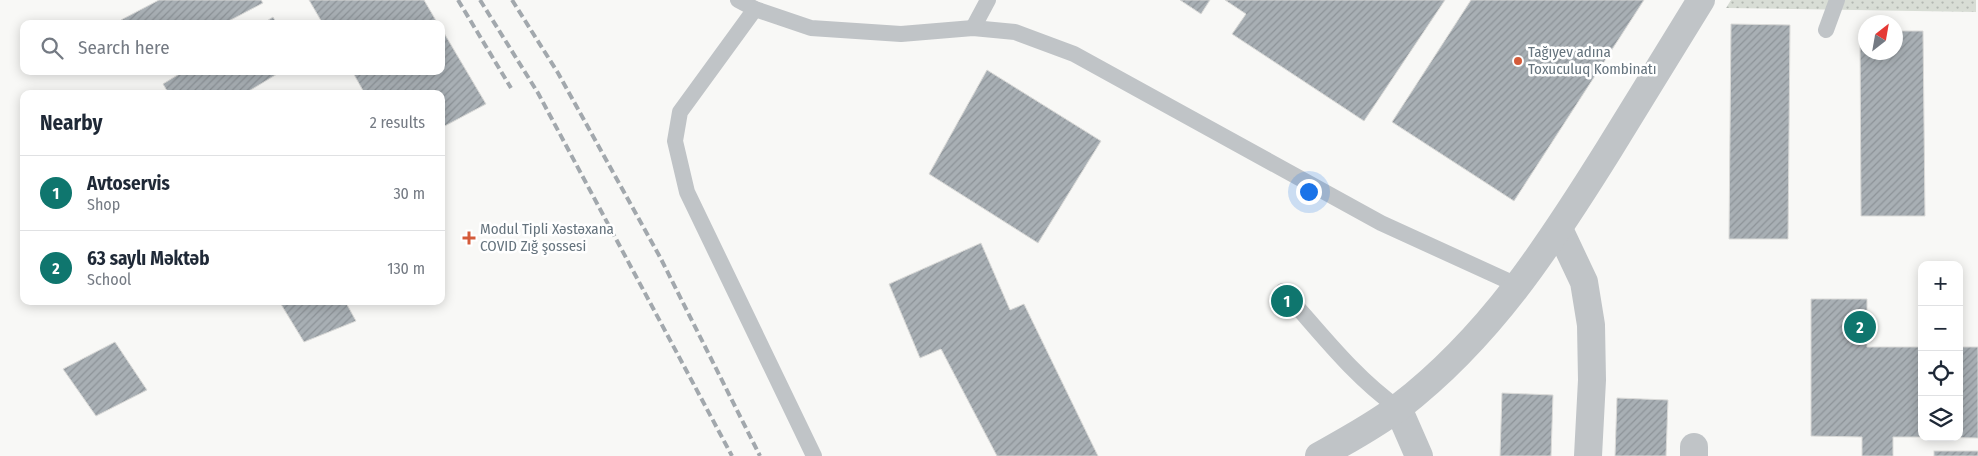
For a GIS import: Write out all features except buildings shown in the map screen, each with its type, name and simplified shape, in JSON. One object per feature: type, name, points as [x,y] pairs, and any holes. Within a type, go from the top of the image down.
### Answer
[{"type":"street","points":[[1319,456],[1360,433],[1398,408],[1434,378],[1472,340],[1519,286],[1559,229],[1701,0]]},
{"type":"street","points":[[1559,229],[1584,282],[1591,325],[1592,380],[1588,456]]},
{"type":"street","points":[[1398,408],[1419,456]]},
{"type":"lane","points":[[738,0],[755,9],[812,28],[902,34],[973,28],[1014,32],[1074,54],[1381,224],[1519,286]]},
{"type":"lane","points":[[973,28],[988,0]]},
{"type":"lane","points":[[1826,30],[1836,0]]},
{"type":"lane","points":[[755,9],[680,112],[675,141],[687,192],[814,456]]},
{"type":"lane","points":[[1283,291],[1357,375],[1398,408]]},
{"type":"shaded area","points":[[1731,0],[1976,0],[1976,12],[1726,8]]},
{"type":"railway","points":[[458,0],[511,88]]},
{"type":"railway","points":[[480,0],[538,93],[732,456]]},
{"type":"railway","points":[[512,0],[558,73],[660,257],[760,456]]},
{"type":"place","name":"Tağıyev adına Toxuculuq Kombinatı","points":[[1518,61]]},
{"type":"place","name":"Modul Tipli Xəstəxana COVID Zığ şossesi","points":[[469,238]]},
{"type":"place","name":"Avtoservis","points":[[1287,301]]},
{"type":"place","name":"63 saylı Məktəb","points":[[1860,327]]}]
